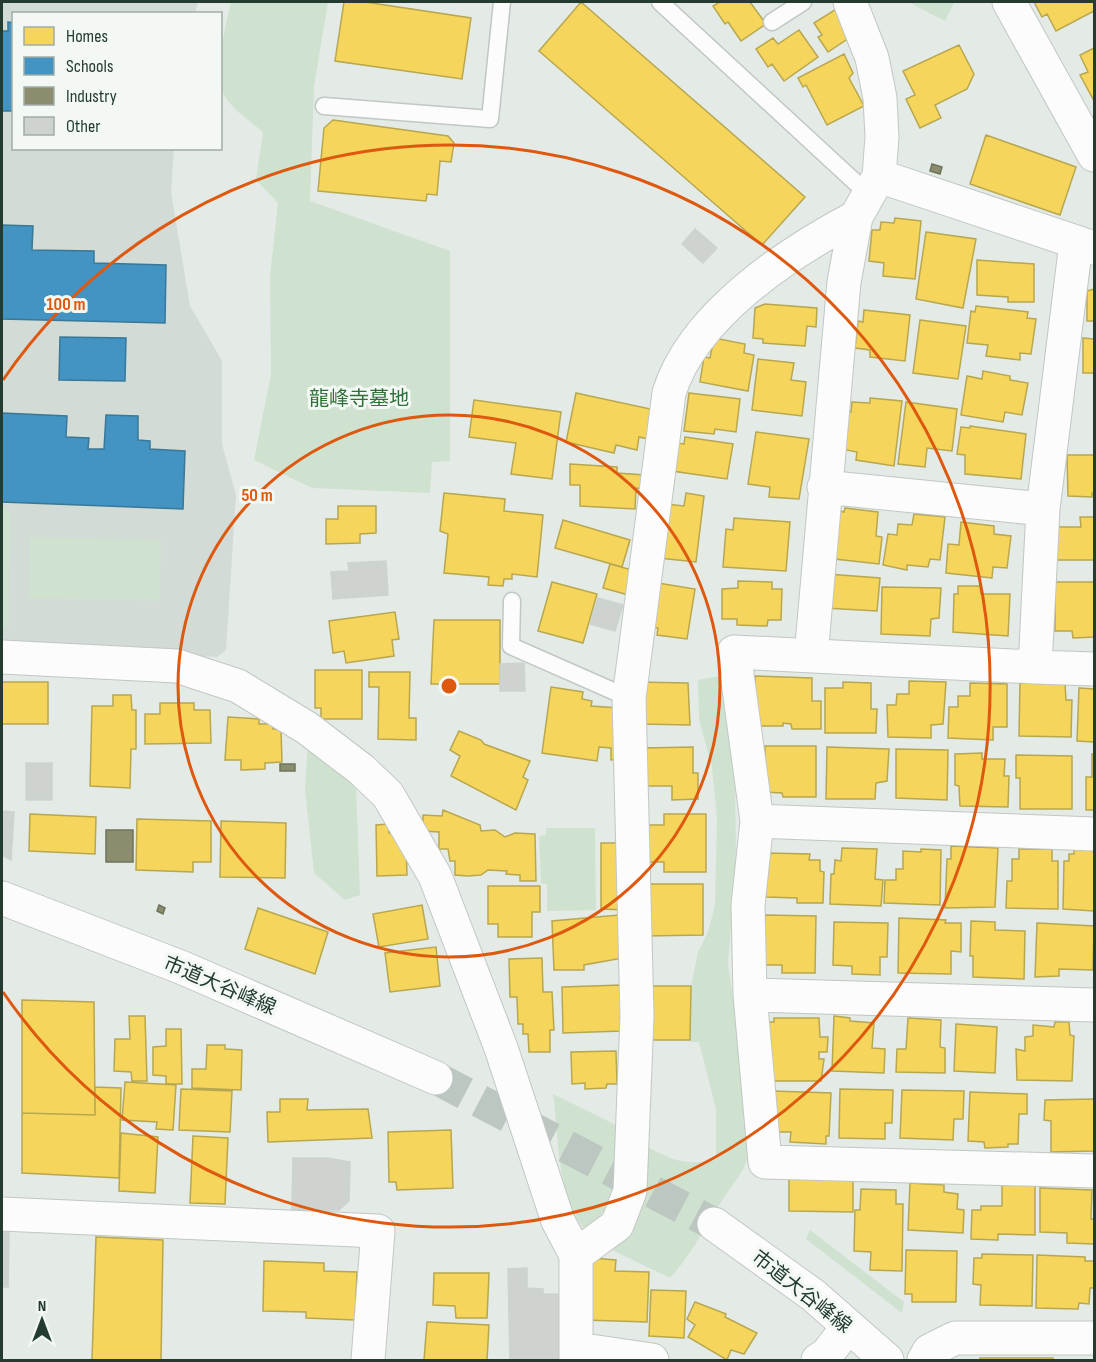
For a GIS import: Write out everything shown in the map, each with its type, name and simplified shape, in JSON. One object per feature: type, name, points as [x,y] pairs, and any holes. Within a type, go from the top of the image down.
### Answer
[{"type":"street","points":[[811,656],[824,487],[844,282],[868,195],[880,98],[872,58],[850,2]]},
{"type":"street","points":[[1009,2],[1095,155]]},
{"type":"street","points":[[868,195],[1085,245],[1043,509],[1035,667]]},
{"type":"street","points":[[576,1255],[617,1225],[630,1191],[637,1016],[629,698],[669,393],[674,377],[712,323],[762,275],[818,237],[868,195]]},
{"type":"street","points":[[824,487],[1043,509]]},
{"type":"street","points":[[1095,669],[734,652],[757,821],[748,905],[750,995],[765,1162],[1095,1171]]},
{"type":"street","points":[[2,657],[177,666],[202,672],[238,686],[307,728],[362,770],[388,795],[435,876],[501,1048],[558,1221],[576,1255],[576,1355],[652,1360]]},
{"type":"street","points":[[757,821],[1095,834]]},
{"type":"street","name":"市道大谷峰線","points":[[2,898],[183,968],[436,1078]]},
{"type":"street","points":[[750,995],[1095,1005]]},
{"type":"street","points":[[2,1214],[378,1231],[369,1360]]},
{"type":"street","name":"市道大谷峰線","points":[[714,1224],[813,1295],[887,1360]]},
{"type":"street","points":[[818,1360],[827,1354],[848,1327]]},
{"type":"street","points":[[924,1360],[929,1352],[956,1338],[1095,1338]]},
{"type":"lane","points":[[324,106],[490,118],[502,2],[496,2]]},
{"type":"lane","points":[[660,2],[868,195]]},
{"type":"lane","points":[[772,22],[803,2]]},
{"type":"lane","points":[[512,601],[511,646],[629,698]]},
{"type":"shaded area","points":[[2,2],[198,2],[195,12],[12,12],[12,150],[174,150],[171,192],[190,306],[222,361],[222,444],[236,495],[226,650],[217,657],[2,646]]},
{"type":"green space","name":"龍峰寺墓地","points":[[231,2],[328,2],[314,86],[310,201],[450,251],[450,461],[432,462],[430,493],[312,488],[254,460],[271,374],[270,276],[278,203],[256,180],[263,132],[245,118],[222,91],[224,33]]},
{"type":"green space","points":[[908,2],[951,2],[954,3],[945,21]]},
{"type":"green space","points":[[2,509],[10,509],[9,627],[2,627]]},
{"type":"green space","points":[[30,537],[161,540],[160,601],[29,598]]},
{"type":"green space","points":[[721,676],[735,774],[736,862],[728,964],[743,1069],[747,1160],[692,1248],[670,1278],[608,1248],[644,1145],[662,1155],[686,1162],[716,1160],[716,1109],[699,1042],[690,1042],[691,986],[698,952],[708,932],[715,905],[717,818],[712,767],[699,719],[698,680]]},
{"type":"green space","points":[[308,740],[356,784],[360,895],[345,900],[314,873],[305,790]]},
{"type":"green space","points":[[546,828],[595,828],[596,910],[547,911],[547,884],[541,883],[539,836],[546,835]]},
{"type":"green space","points":[[553,1094],[618,1126],[613,1200],[598,1218],[584,1229],[575,1215],[563,1182]]},
{"type":"green space","points":[[810,1230],[904,1302],[902,1313],[806,1239]]},
{"type":"building: Homes","points":[[344,2],[365,2],[471,18],[462,79],[335,61]]},
{"type":"building: Homes","points":[[581,2],[805,197],[762,245],[539,51]]},
{"type":"building: Homes","points":[[720,2],[750,2],[766,24],[741,41],[728,22],[725,24],[713,6]]},
{"type":"building: Homes","points":[[1034,2],[1094,2],[1094,11],[1056,31],[1047,14],[1042,17]]},
{"type":"building: Homes","points":[[841,6],[855,34],[828,52],[818,37],[822,35],[814,23]]},
{"type":"building: Homes","points":[[799,30],[818,57],[784,81],[772,64],[768,67],[756,49],[773,38],[778,44]]},
{"type":"building: Homes","points":[[959,45],[974,74],[967,89],[935,105],[941,118],[920,128],[906,99],[915,95],[903,71]]},
{"type":"building: Homes","points":[[1094,48],[1093,99],[1080,75],[1088,72],[1080,55]]},
{"type":"building: Homes","points":[[844,54],[853,73],[849,78],[864,106],[827,125],[806,85],[803,87],[798,78]]},
{"type":"building: Homes","points":[[333,120],[448,136],[454,143],[451,162],[440,161],[437,195],[427,194],[426,201],[318,191],[324,128]]},
{"type":"building: Homes","points":[[986,135],[1076,167],[1060,215],[970,184]]},
{"type":"building: Homes","points":[[895,218],[921,221],[915,279],[883,276],[884,263],[869,261],[872,230],[880,230],[881,222],[894,223]]},
{"type":"building: Homes","points":[[926,232],[976,239],[963,308],[916,299]]},
{"type":"building: Homes","points":[[977,260],[1034,264],[1034,302],[1008,302],[1008,297],[977,295]]},
{"type":"building: Homes","points":[[1094,289],[1094,321],[1087,321],[1087,291]]},
{"type":"building: Homes","points":[[765,304],[817,308],[816,327],[807,326],[805,346],[763,343],[763,339],[753,338],[755,308]]},
{"type":"building: Homes","points":[[976,306],[1028,312],[1027,318],[1036,319],[1031,354],[1020,353],[1020,360],[986,356],[988,345],[967,343],[971,311],[975,312]]},
{"type":"building: Homes","points":[[864,310],[910,315],[905,361],[870,357],[870,350],[855,348],[858,321],[863,322]]},
{"type":"building: Homes","points":[[920,320],[966,326],[958,379],[913,373]]},
{"type":"building: Homes","points":[[714,338],[745,344],[744,353],[754,355],[748,391],[700,382],[704,357],[710,358]]},
{"type":"building: Homes","points":[[1083,338],[1094,339],[1094,373],[1083,373]]},
{"type":"building: Homes","points":[[758,359],[794,363],[791,380],[806,382],[802,416],[752,410]]},
{"type":"building: Homes","points":[[983,371],[1010,376],[1010,380],[1028,383],[1022,415],[1005,412],[1003,422],[961,415],[967,376],[982,379]]},
{"type":"building: Homes","points":[[576,393],[655,410],[648,439],[639,437],[637,450],[616,445],[614,453],[566,442]]},
{"type":"building: Homes","points":[[689,393],[740,399],[736,432],[715,429],[714,434],[684,431]]},
{"type":"building: Homes","points":[[870,398],[902,401],[894,466],[856,460],[857,452],[842,449],[845,410],[851,412],[852,402],[870,403]]},
{"type":"building: Homes","points":[[474,400],[561,412],[552,479],[511,474],[516,443],[469,437]]},
{"type":"building: Homes","points":[[906,402],[957,409],[952,451],[927,448],[925,467],[898,464]]},
{"type":"building: Homes","points":[[970,426],[1026,434],[1021,479],[965,474],[965,455],[957,454],[961,427],[970,428]]},
{"type":"building: Homes","points":[[756,432],[809,439],[799,499],[769,497],[770,487],[748,484]]},
{"type":"building: Homes","points":[[685,437],[733,444],[727,479],[672,471],[676,443],[684,444]]},
{"type":"building: Homes","points":[[1067,455],[1094,455],[1094,493],[1092,497],[1068,496]]},
{"type":"building: Homes","points":[[570,464],[617,467],[617,473],[645,475],[644,489],[636,488],[635,509],[580,506],[580,485],[570,485]]},
{"type":"building: Homes","points":[[444,493],[505,499],[504,511],[543,515],[537,577],[512,574],[512,579],[504,579],[503,586],[488,585],[489,577],[444,573],[448,534],[440,531]]},
{"type":"building: Homes","points":[[686,493],[704,496],[696,562],[659,558],[666,504],[684,506]]},
{"type":"building: Homes","points":[[338,506],[376,506],[376,533],[360,534],[360,543],[326,544],[326,519],[338,519]]},
{"type":"building: Homes","points":[[845,508],[878,512],[876,536],[882,537],[879,564],[826,558],[832,509],[844,512]]},
{"type":"building: Homes","points":[[914,514],[945,517],[940,560],[930,559],[928,567],[907,565],[907,570],[883,565],[888,534],[897,535],[898,524],[912,525]]},
{"type":"building: Homes","points":[[1080,517],[1094,517],[1094,560],[1056,560],[1055,527],[1081,527]]},
{"type":"building: Homes","points":[[734,518],[790,522],[786,571],[723,567],[726,529],[733,530]]},
{"type":"building: Homes","points":[[563,520],[630,540],[622,567],[555,548]]},
{"type":"building: Homes","points":[[961,522],[994,526],[994,534],[1011,536],[1007,568],[993,567],[992,578],[946,573],[948,544],[959,545]]},
{"type":"building: Homes","points":[[610,564],[643,573],[636,597],[603,588]]},
{"type":"building: Homes","points":[[827,574],[880,578],[877,611],[825,608]]},
{"type":"building: Homes","points":[[738,581],[772,582],[772,589],[782,589],[781,620],[768,620],[767,626],[737,625],[737,619],[722,619],[722,589],[738,588]]},
{"type":"building: Homes","points":[[552,582],[597,594],[583,643],[538,631]]},
{"type":"building: Homes","points":[[1055,582],[1094,582],[1094,637],[1073,638],[1072,631],[1055,631]]},
{"type":"building: Homes","points":[[658,583],[695,589],[687,639],[657,635],[658,628],[652,627]]},
{"type":"building: Homes","points":[[958,586],[980,586],[981,594],[1010,594],[1008,636],[953,632],[954,594],[958,594]]},
{"type":"building: Homes","points":[[882,587],[941,588],[939,618],[931,619],[930,636],[881,634]]},
{"type":"building: Homes","points":[[395,612],[399,639],[392,640],[394,656],[346,663],[344,651],[333,653],[329,621]]},
{"type":"building: Homes","points":[[434,620],[500,620],[500,684],[431,684]]},
{"type":"building: Homes","points":[[315,670],[362,670],[362,719],[321,719],[321,708],[315,708]]},
{"type":"building: Homes","points":[[369,672],[410,672],[409,718],[416,718],[416,740],[378,739],[379,687],[369,687]]},
{"type":"building: Homes","points":[[755,676],[812,678],[812,701],[821,701],[821,729],[792,729],[791,724],[783,723],[783,726],[755,726]]},
{"type":"building: Homes","points":[[909,681],[946,682],[943,724],[931,725],[931,738],[888,737],[887,705],[896,705],[897,694],[909,694]]},
{"type":"building: Homes","points":[[2,682],[48,682],[48,724],[2,724]]},
{"type":"building: Homes","points":[[637,682],[688,683],[690,725],[641,724]]},
{"type":"building: Homes","points":[[843,682],[871,683],[871,709],[877,709],[876,733],[825,733],[825,688],[843,688]]},
{"type":"building: Homes","points":[[970,683],[1007,684],[1007,727],[993,727],[993,740],[948,738],[949,707],[958,707],[958,696],[970,696]]},
{"type":"building: Homes","points":[[1020,683],[1065,684],[1066,700],[1072,700],[1071,737],[1019,736]]},
{"type":"building: Homes","points":[[551,687],[583,692],[582,699],[592,701],[591,706],[618,708],[622,759],[611,760],[611,748],[599,747],[597,761],[542,753]]},
{"type":"building: Homes","points":[[1079,688],[1094,689],[1094,742],[1077,741]]},
{"type":"building: Homes","points":[[113,695],[131,695],[132,710],[136,710],[136,749],[131,749],[130,788],[90,786],[92,706],[113,706]]},
{"type":"building: Homes","points":[[160,703],[194,703],[194,710],[210,710],[211,743],[145,744],[145,714],[160,714]]},
{"type":"building: Homes","points":[[228,717],[259,719],[259,724],[273,724],[273,729],[281,729],[282,762],[265,763],[265,769],[241,770],[241,760],[225,760]]},
{"type":"building: Homes","points":[[459,731],[481,740],[484,744],[530,761],[523,777],[528,780],[516,810],[451,776],[460,756],[450,750]]},
{"type":"building: Homes","points":[[765,746],[816,746],[816,797],[783,797],[782,793],[764,792]]},
{"type":"building: Homes","points":[[693,747],[693,773],[698,773],[698,799],[672,800],[672,786],[643,786],[643,748]]},
{"type":"building: Homes","points":[[827,747],[889,749],[887,781],[876,783],[875,799],[826,799]]},
{"type":"building: Homes","points":[[896,749],[948,750],[947,800],[896,798]]},
{"type":"building: Homes","points":[[982,753],[982,759],[1005,759],[1004,776],[1009,776],[1008,807],[960,806],[959,786],[955,785],[955,754]]},
{"type":"building: Homes","points":[[1092,754],[1094,754],[1094,810],[1086,810],[1086,777],[1092,777]]},
{"type":"building: Homes","points":[[1016,755],[1072,756],[1072,809],[1020,809],[1020,778],[1016,778]]},
{"type":"building: Homes","points":[[443,810],[480,825],[481,831],[495,830],[505,837],[515,833],[535,834],[536,881],[520,881],[520,875],[506,874],[507,871],[488,870],[481,875],[455,875],[455,861],[450,861],[448,849],[439,849],[439,832],[423,831],[423,815],[442,816]]},
{"type":"building: Homes","points":[[30,814],[96,817],[95,854],[29,851]]},
{"type":"building: Homes","points":[[664,814],[706,814],[706,872],[664,872],[664,862],[646,862],[646,825],[664,825]]},
{"type":"building: Homes","points":[[137,819],[211,821],[211,862],[193,862],[193,872],[136,870]]},
{"type":"building: Homes","points":[[221,821],[286,823],[285,878],[220,877]]},
{"type":"building: Homes","points":[[389,824],[389,833],[398,833],[406,842],[407,875],[377,876],[376,825]]},
{"type":"building: Homes","points":[[601,843],[627,843],[626,910],[601,909]]},
{"type":"building: Homes","points":[[951,846],[998,848],[995,907],[945,908],[947,859],[951,859]]},
{"type":"building: Homes","points":[[842,848],[877,849],[875,879],[883,880],[881,906],[830,904],[831,874],[834,874],[835,860],[841,861]]},
{"type":"building: Homes","points":[[921,849],[941,850],[940,905],[884,903],[885,880],[896,880],[896,869],[903,869],[903,851],[921,852]]},
{"type":"building: Homes","points":[[1019,849],[1052,849],[1052,861],[1058,861],[1058,909],[1006,908],[1007,881],[1012,881],[1012,859],[1019,859]]},
{"type":"building: Homes","points":[[1074,849],[1093,849],[1094,911],[1063,909],[1064,861],[1069,861],[1069,854],[1074,854]]},
{"type":"building: Homes","points":[[767,853],[810,854],[809,860],[820,860],[820,871],[824,872],[823,903],[797,903],[797,898],[766,897]]},
{"type":"building: Homes","points":[[645,884],[703,884],[703,935],[646,936]]},
{"type":"building: Homes","points":[[488,886],[540,886],[540,912],[532,912],[532,937],[498,937],[498,924],[488,924]]},
{"type":"building: Homes","points":[[422,905],[428,939],[379,947],[373,914]]},
{"type":"building: Homes","points":[[258,908],[328,932],[315,974],[245,949]]},
{"type":"building: Homes","points":[[619,915],[623,958],[584,965],[584,970],[554,970],[552,921]]},
{"type":"building: Homes","points":[[765,915],[816,916],[815,973],[782,973],[782,965],[764,965]]},
{"type":"building: Homes","points":[[899,918],[961,923],[961,952],[951,951],[951,974],[898,973]]},
{"type":"building: Homes","points":[[971,921],[995,922],[995,930],[1025,931],[1024,979],[973,977],[973,956],[970,956]]},
{"type":"building: Homes","points":[[834,922],[888,923],[887,957],[880,957],[880,975],[852,974],[852,966],[833,965]]},
{"type":"building: Homes","points":[[1037,923],[1094,926],[1093,970],[1059,969],[1059,976],[1035,977]]},
{"type":"building: Homes","points":[[436,947],[440,986],[390,992],[385,953]]},
{"type":"building: Homes","points":[[542,958],[543,992],[552,992],[554,1030],[550,1030],[550,1052],[529,1052],[528,1034],[523,1034],[523,1024],[518,1024],[517,997],[510,997],[509,959]]},
{"type":"building: Homes","points":[[621,985],[622,1031],[563,1033],[562,987]]},
{"type":"building: Homes","points":[[649,986],[691,986],[690,1040],[649,1040]]},
{"type":"building: Homes","points":[[22,1000],[94,1002],[95,1115],[22,1113]]},
{"type":"building: Homes","points":[[129,1016],[145,1016],[147,1081],[132,1081],[131,1072],[114,1071],[115,1039],[130,1039]]},
{"type":"building: Homes","points":[[834,1016],[850,1018],[850,1021],[874,1023],[872,1048],[885,1049],[884,1073],[832,1071]]},
{"type":"building: Homes","points":[[774,1018],[819,1018],[820,1037],[828,1037],[827,1052],[819,1052],[819,1059],[824,1059],[821,1081],[772,1081],[767,1022],[774,1022]]},
{"type":"building: Homes","points":[[908,1018],[941,1020],[940,1047],[945,1048],[945,1073],[896,1072],[897,1049],[906,1049]]},
{"type":"building: Homes","points":[[1055,1022],[1069,1022],[1070,1035],[1074,1036],[1072,1081],[1017,1080],[1016,1049],[1025,1051],[1025,1037],[1033,1036],[1033,1025],[1054,1027]]},
{"type":"building: Homes","points":[[956,1024],[997,1027],[995,1073],[954,1071]]},
{"type":"building: Homes","points":[[166,1029],[181,1029],[182,1084],[166,1084],[166,1076],[153,1075],[153,1047],[166,1046]]},
{"type":"building: Homes","points":[[207,1045],[225,1045],[225,1049],[242,1050],[241,1090],[192,1088],[192,1069],[206,1069]]},
{"type":"building: Homes","points":[[616,1051],[617,1084],[607,1084],[606,1088],[585,1089],[585,1083],[572,1084],[571,1052]]},
{"type":"building: Homes","points":[[125,1082],[176,1085],[173,1130],[156,1129],[157,1122],[122,1120]]},
{"type":"building: Homes","points":[[95,1087],[121,1088],[119,1178],[22,1173],[22,1113],[95,1115]]},
{"type":"building: Homes","points":[[181,1089],[232,1091],[230,1132],[179,1130]]},
{"type":"building: Homes","points":[[840,1089],[893,1090],[892,1123],[885,1123],[885,1139],[839,1138]]},
{"type":"building: Homes","points":[[902,1090],[964,1091],[963,1119],[954,1119],[953,1140],[900,1138]]},
{"type":"building: Homes","points":[[773,1091],[831,1093],[829,1136],[826,1136],[826,1144],[790,1142],[791,1132],[773,1132]]},
{"type":"building: Homes","points":[[970,1092],[1027,1094],[1027,1114],[1019,1114],[1018,1144],[985,1148],[984,1142],[968,1141]]},
{"type":"building: Homes","points":[[280,1099],[308,1099],[307,1110],[368,1109],[372,1138],[268,1142],[267,1112],[280,1112]]},
{"type":"building: Homes","points":[[1094,1099],[1094,1151],[1051,1152],[1051,1121],[1044,1120],[1045,1100]]},
{"type":"building: Homes","points":[[451,1130],[453,1188],[397,1190],[396,1182],[389,1182],[388,1132]]},
{"type":"building: Homes","points":[[121,1133],[158,1137],[155,1193],[119,1191]]},
{"type":"building: Homes","points":[[193,1136],[228,1138],[225,1204],[190,1203]]},
{"type":"building: Homes","points":[[789,1176],[853,1177],[853,1212],[789,1211]]},
{"type":"building: Homes","points":[[910,1183],[944,1185],[944,1192],[958,1194],[957,1209],[964,1210],[963,1233],[908,1230]]},
{"type":"building: Homes","points":[[1002,1184],[1035,1185],[1035,1235],[998,1234],[998,1240],[971,1239],[972,1210],[981,1210],[981,1206],[1002,1206]]},
{"type":"building: Homes","points":[[1040,1188],[1092,1190],[1091,1219],[1094,1219],[1094,1244],[1067,1243],[1067,1233],[1040,1232]]},
{"type":"building: Homes","points":[[861,1189],[896,1190],[896,1204],[903,1204],[902,1271],[870,1270],[871,1252],[854,1251],[855,1210],[860,1210]]},
{"type":"building: Homes","points":[[96,1237],[163,1240],[161,1360],[92,1360]]},
{"type":"building: Homes","points":[[906,1250],[957,1251],[956,1302],[912,1302],[912,1294],[905,1294]]},
{"type":"building: Homes","points":[[982,1254],[1033,1255],[1032,1306],[980,1305],[981,1285],[973,1284],[974,1258],[982,1258]]},
{"type":"building: Homes","points":[[1037,1255],[1085,1257],[1085,1261],[1094,1261],[1094,1288],[1090,1288],[1089,1304],[1079,1303],[1078,1309],[1036,1308]]},
{"type":"building: Homes","points":[[592,1258],[616,1260],[615,1271],[649,1272],[647,1322],[585,1320]]},
{"type":"building: Homes","points":[[264,1261],[324,1263],[324,1271],[357,1272],[355,1320],[306,1318],[306,1312],[263,1311]]},
{"type":"building: Homes","points":[[434,1273],[489,1273],[487,1318],[456,1318],[455,1306],[433,1305]]},
{"type":"building: Homes","points":[[651,1290],[686,1291],[684,1338],[649,1336]]},
{"type":"building: Homes","points":[[695,1302],[726,1314],[725,1317],[757,1333],[744,1354],[731,1350],[727,1360],[688,1337],[695,1325],[687,1319]]},
{"type":"building: Homes","points":[[427,1322],[489,1325],[487,1360],[424,1360]]},
{"type":"building: Homes","points":[[980,1358],[1053,1358],[1053,1360],[980,1360]]},
{"type":"building: Schools","points":[[8,22],[12,23],[12,111],[2,111],[2,31],[8,31]]},
{"type":"building: Schools","points":[[2,225],[33,226],[32,250],[94,251],[94,263],[166,265],[165,323],[2,319]]},
{"type":"building: Schools","points":[[60,337],[126,338],[125,381],[59,380]]},
{"type":"building: Schools","points":[[2,413],[67,416],[66,437],[89,438],[88,449],[104,449],[106,415],[138,416],[138,440],[150,441],[150,449],[185,451],[183,509],[2,502]]},
{"type":"building: Industry","points":[[932,164],[942,167],[940,174],[930,171]]},
{"type":"building: Industry","points":[[280,764],[295,764],[295,771],[280,771]]},
{"type":"building: Industry","points":[[106,830],[133,830],[133,862],[106,862]]},
{"type":"building: Industry","points":[[159,905],[165,908],[163,914],[157,911]]},
{"type":"building: Other","points":[[695,229],[717,248],[703,263],[682,244]]},
{"type":"building: Other","points":[[386,561],[388,595],[333,599],[331,572],[349,571],[348,563]]},
{"type":"building: Other","points":[[598,598],[623,605],[615,631],[590,624]]},
{"type":"building: Other","points":[[524,663],[525,691],[500,691],[500,664]]},
{"type":"building: Other","points":[[26,763],[52,763],[52,800],[26,800]]},
{"type":"building: Other","points":[[2,811],[14,812],[11,860],[2,855]]},
{"type":"building: Other","points":[[293,1158],[328,1158],[350,1162],[349,1201],[339,1210],[292,1210]]},
{"type":"building: Other","points":[[2,1230],[9,1230],[8,1287],[2,1287]]},
{"type":"building: Other","points":[[527,1268],[527,1288],[543,1289],[543,1294],[563,1294],[564,1360],[510,1360],[508,1269]]},
{"type":"tunnel","points":[[436,1078],[714,1224]]}]
